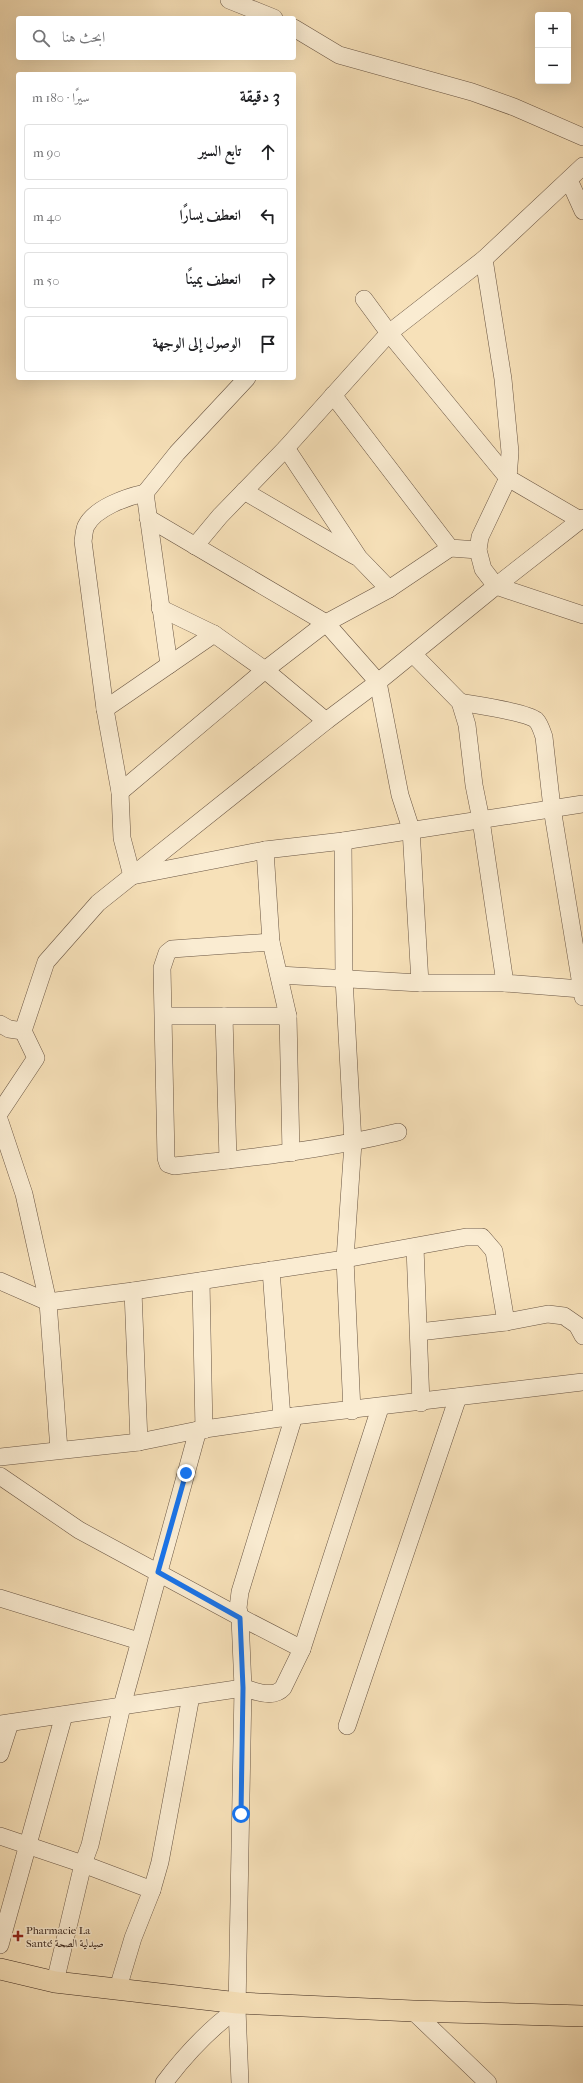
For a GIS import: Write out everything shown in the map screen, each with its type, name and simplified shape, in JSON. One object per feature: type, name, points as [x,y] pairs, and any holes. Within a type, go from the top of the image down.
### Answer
[{"type":"main road","points":[[0,1968],[55,1982],[118,1988],[238,2006],[583,2016]]},
{"type":"street","points":[[230,0],[269,16]]},
{"type":"street","points":[[296,29],[339,55],[472,92],[514,107],[583,137]]},
{"type":"street","points":[[195,546],[244,491],[286,448],[389,333],[484,259],[583,166]]},
{"type":"street","points":[[569,180],[583,211]]},
{"type":"street","points":[[484,259],[503,379],[510,452],[508,478],[480,537],[478,550],[483,569],[496,586],[583,615]]},
{"type":"street","points":[[0,1112],[36,1058],[22,1031],[46,962],[98,903],[582,519],[508,478],[389,333],[364,299]]},
{"type":"street","points":[[132,876],[122,838],[120,792],[105,709],[83,541],[86,526],[101,510],[129,496],[145,493],[177,453],[245,380]]},
{"type":"street","points":[[333,395],[450,548]]},
{"type":"street","points":[[286,448],[359,558],[389,589]]},
{"type":"street","points":[[244,491],[359,558]]},
{"type":"street","points":[[145,493],[169,665]]},
{"type":"street","points":[[148,518],[326,623],[378,682],[400,795],[410,830],[420,983]]},
{"type":"street","points":[[120,792],[265,670],[326,623],[389,589],[450,548],[478,550]]},
{"type":"street","points":[[160,608],[214,634],[265,670],[326,721]]},
{"type":"street","points":[[105,709],[214,634]]},
{"type":"street","points":[[413,654],[460,702],[467,725],[474,785],[481,820],[505,983]]},
{"type":"street","points":[[279,975],[420,983],[505,983],[582,993],[552,808],[544,737],[535,720],[520,714],[460,702]]},
{"type":"street","points":[[132,876],[266,850],[343,841],[583,804]]},
{"type":"street","points":[[343,841],[344,978],[353,1143],[345,1259],[352,1411]]},
{"type":"street","points":[[266,850],[271,942],[288,1016],[291,1153]]},
{"type":"street","points":[[271,942],[172,949],[167,953],[162,968],[166,1158],[168,1164],[174,1166],[291,1153],[353,1143],[398,1132]]},
{"type":"street","points":[[164,1016],[288,1016]]},
{"type":"street","points":[[224,1016],[228,1160]]},
{"type":"street","points":[[0,1024],[9,1029],[22,1031]]},
{"type":"street","points":[[0,1122],[24,1194],[48,1302],[59,1450]]},
{"type":"street","points":[[0,1281],[48,1302],[133,1291],[345,1259],[466,1237],[482,1237],[494,1251],[506,1322]]},
{"type":"street","points":[[415,1247],[421,1403]]},
{"type":"street","points":[[240,2083],[238,2006],[243,1688],[240,1618],[238,1608],[240,1592],[288,1417],[271,1270]]},
{"type":"street","points":[[55,1982],[83,1864],[90,1845],[122,1706],[139,1641],[158,1572],[201,1430],[201,1281]]},
{"type":"street","points":[[133,1291],[139,1442]]},
{"type":"street","points":[[419,1332],[506,1322],[548,1314],[564,1316],[577,1325],[583,1336]]},
{"type":"street","points":[[0,1457],[139,1442],[201,1430],[288,1417],[380,1408],[583,1382]]},
{"type":"street","points":[[347,1726],[458,1397]]},
{"type":"street","points":[[0,1754],[5,1724],[243,1688],[274,1695],[284,1688],[302,1649],[380,1408]]},
{"type":"street","points":[[0,1476],[79,1530],[240,1618],[302,1649]]},
{"type":"street","points":[[0,1598],[139,1641]]},
{"type":"street","points":[[118,1988],[133,1938],[152,1890],[160,1862],[190,1696]]},
{"type":"street","points":[[0,1945],[64,1715]]},
{"type":"street","points":[[0,1836],[83,1864],[152,1890]]},
{"type":"street","points":[[164,2083],[181,2060],[203,2037],[238,2006]]},
{"type":"street","points":[[413,2011],[488,2083]]},
{"type":"place","name":"Pharmacie La Santé صيدلية الصحة","points":[[18,1936]]},
{"type":"route","points":[[186,1473],[158,1572],[240,1618],[243,1688],[241,1814]]}]
